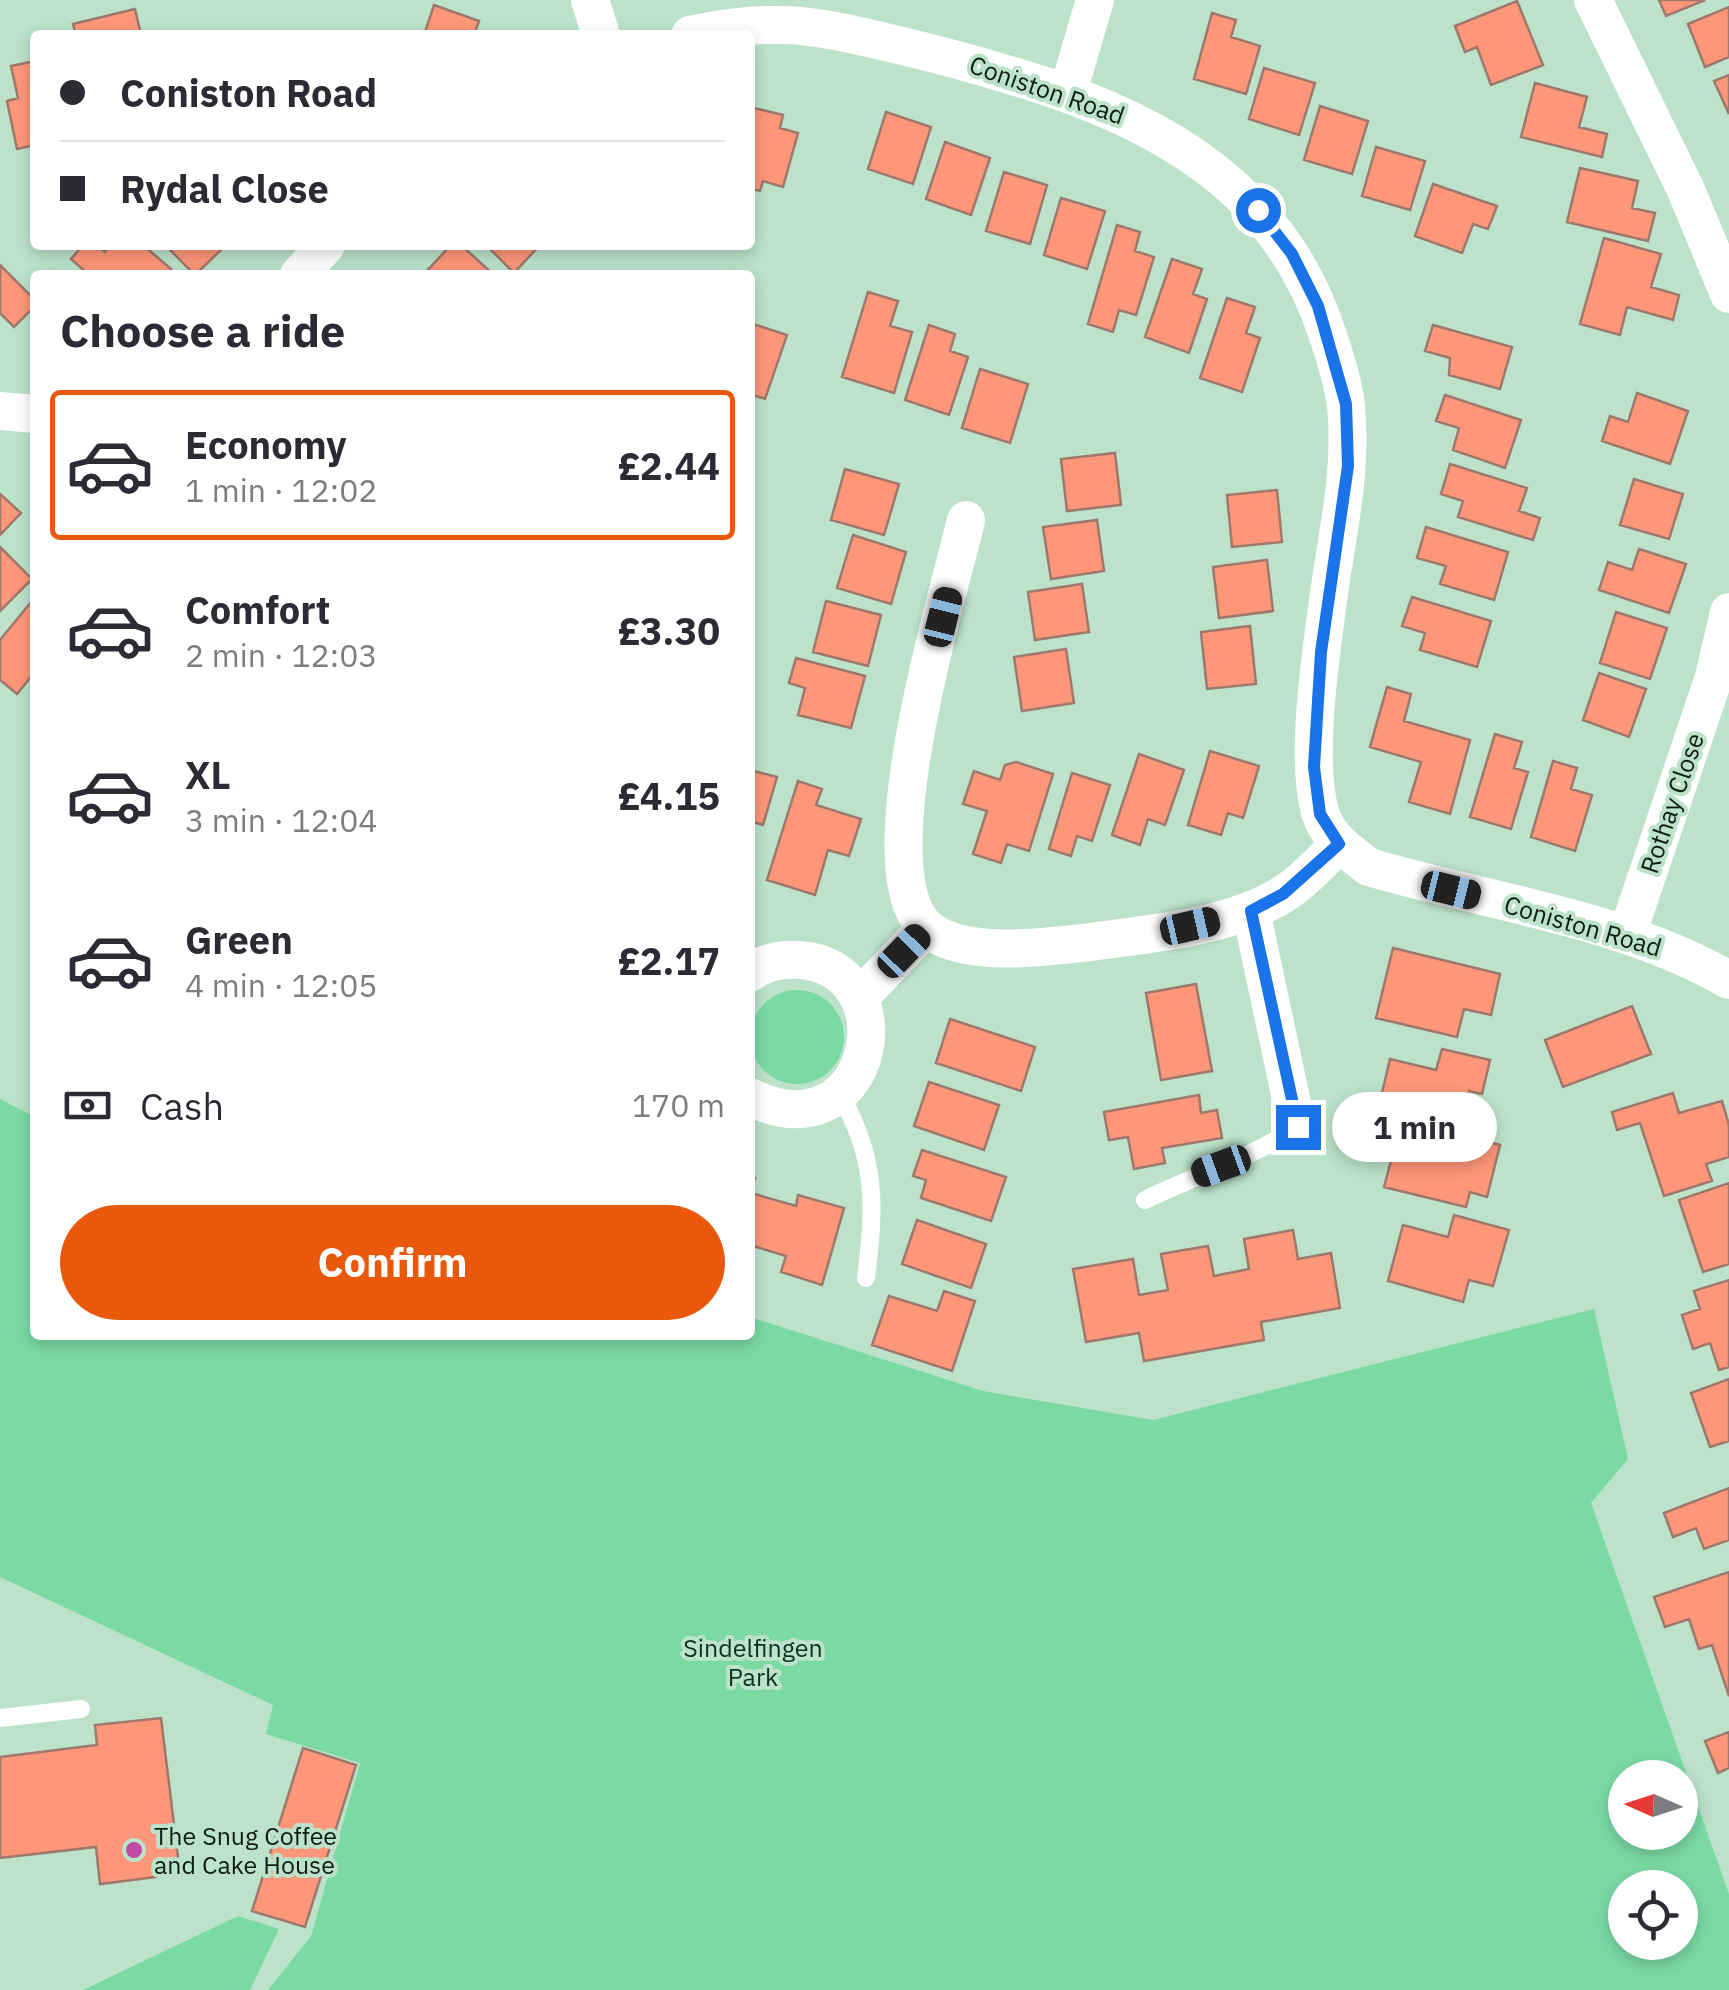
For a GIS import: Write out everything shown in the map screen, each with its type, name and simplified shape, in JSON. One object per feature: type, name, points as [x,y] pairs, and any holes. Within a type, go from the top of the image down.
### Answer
[{"type":"street","points":[[590,0],[599,30]]},
{"type":"street","points":[[1068,92],[1095,0]]},
{"type":"street","points":[[1593,0],[1686,190],[1729,294]]},
{"type":"street","name":"Coniston Road","points":[[716,30],[782,24],[834,30],[957,58],[1068,92],[1141,124],[1209,166],[1258,210],[1292,254],[1318,306],[1346,404],[1348,466],[1321,652],[1314,767],[1320,814],[1339,844],[1369,867],[1627,935],[1699,962],[1729,980]]},
{"type":"street","points":[[0,411],[30,414]]},
{"type":"street","points":[[966,520],[915,738],[902,822],[904,870],[911,904],[926,928],[976,946],[1042,948],[1159,933],[1251,911],[1283,894],[1339,844]]},
{"type":"street","name":"Rothay Close","points":[[1627,935],[1714,677],[1729,612]]},
{"type":"street","points":[[1251,911],[1298,1127]]},
{"type":"street","points":[[858,998],[926,928]]},
{"type":"street","points":[[755,969],[789,959],[814,962],[838,974],[858,998],[867,1023],[866,1049],[857,1074],[840,1094],[817,1106],[791,1111],[771,1108],[755,1100]]},
{"type":"lane","points":[[840,1094],[854,1118],[866,1153],[874,1214],[866,1278]]},
{"type":"lane","points":[[1145,1200],[1259,1151],[1298,1127]]},
{"type":"lane","points":[[0,1718],[81,1709]]},
{"type":"green space","points":[[788,991],[806,991],[823,998],[836,1011],[843,1028],[843,1046],[836,1063],[823,1076],[806,1083],[788,1083],[771,1076],[755,1057],[758,1011],[771,998]]},
{"type":"green space","name":"Sindelfingen Park","points":[[0,1099],[30,1114],[30,1340],[755,1340],[755,1319],[983,1391],[1153,1420],[1594,1309],[1628,1459],[1591,1503],[1682,1760],[1608,1760],[1608,1850],[1698,1850],[1698,1806],[1729,1894],[1729,1990],[268,1990],[311,1936],[360,1763],[266,1734],[273,1705],[0,1577]]},
{"type":"green space","points":[[238,1916],[279,1929],[250,1990],[83,1990]]},
{"type":"building","points":[[1659,0],[1705,0],[1666,16]]},
{"type":"building","points":[[1517,1],[1543,65],[1491,85],[1477,47],[1465,52],[1455,26]]},
{"type":"building","points":[[434,5],[479,21],[476,30],[426,30]]},
{"type":"building","points":[[1729,7],[1729,57],[1705,67],[1688,24]]},
{"type":"building","points":[[135,9],[140,30],[75,30],[73,24]]},
{"type":"building","points":[[1212,13],[1236,20],[1231,37],[1260,46],[1246,94],[1194,79]]},
{"type":"building","points":[[30,62],[30,146],[17,149],[7,101],[18,98],[11,66]]},
{"type":"building","points":[[1264,68],[1315,83],[1299,135],[1249,119]]},
{"type":"building","points":[[1729,75],[1729,114],[1714,81]]},
{"type":"building","points":[[1535,83],[1587,97],[1579,127],[1607,134],[1602,157],[1521,137]]},
{"type":"building","points":[[1320,106],[1368,121],[1352,174],[1304,160]]},
{"type":"building","points":[[755,108],[783,115],[780,128],[798,133],[783,187],[763,181],[760,191],[755,190]]},
{"type":"building","points":[[886,112],[931,127],[913,184],[868,169]]},
{"type":"building","points":[[945,142],[990,158],[971,215],[926,199]]},
{"type":"building","points":[[1376,147],[1425,161],[1410,210],[1362,196]]},
{"type":"building","points":[[1580,168],[1638,181],[1632,208],[1655,213],[1648,241],[1567,222]]},
{"type":"building","points":[[1004,172],[1047,185],[1030,244],[986,231]]},
{"type":"building","points":[[1433,184],[1497,206],[1488,229],[1473,224],[1462,253],[1415,236]]},
{"type":"building","points":[[1061,198],[1105,211],[1087,269],[1044,255]]},
{"type":"building","points":[[1117,225],[1140,232],[1135,251],[1154,257],[1136,315],[1119,310],[1113,332],[1088,324]]},
{"type":"building","points":[[1604,238],[1661,254],[1651,287],[1679,295],[1673,320],[1627,307],[1620,335],[1580,324]]},
{"type":"building","points":[[79,250],[149,250],[171,269],[83,270],[71,259]]},
{"type":"building","points":[[170,250],[221,250],[200,270],[190,270]]},
{"type":"building","points":[[446,250],[466,250],[488,270],[428,270]]},
{"type":"building","points":[[491,250],[535,250],[517,270],[511,270]]},
{"type":"building","points":[[1172,259],[1202,269],[1193,294],[1207,299],[1189,353],[1145,337]]},
{"type":"building","points":[[0,265],[30,295],[30,311],[14,327],[0,313]]},
{"type":"building","points":[[868,292],[898,301],[890,326],[912,332],[894,393],[842,377]]},
{"type":"building","points":[[1227,298],[1255,307],[1246,333],[1260,338],[1242,392],[1200,378]]},
{"type":"building","points":[[755,325],[787,335],[765,399],[755,396]]},
{"type":"building","points":[[929,325],[955,334],[950,351],[968,357],[949,415],[905,400]]},
{"type":"building","points":[[1433,325],[1512,347],[1500,389],[1449,375],[1450,358],[1425,351]]},
{"type":"building","points":[[980,369],[1028,384],[1010,443],[962,428]]},
{"type":"building","points":[[1637,393],[1688,411],[1670,464],[1602,441],[1610,416],[1628,422]]},
{"type":"building","points":[[1445,395],[1521,420],[1505,468],[1453,450],[1459,428],[1436,421]]},
{"type":"building","points":[[1115,453],[1121,505],[1067,511],[1061,459]]},
{"type":"building","points":[[1450,464],[1527,488],[1519,511],[1540,518],[1533,540],[1458,517],[1463,501],[1441,494]]},
{"type":"building","points":[[845,469],[899,484],[884,535],[831,520]]},
{"type":"building","points":[[1634,479],[1683,494],[1669,539],[1620,525]]},
{"type":"building","points":[[1277,490],[1282,542],[1232,547],[1227,495]]},
{"type":"building","points":[[0,494],[21,513],[0,535]]},
{"type":"building","points":[[1097,520],[1104,571],[1051,579],[1043,527]]},
{"type":"building","points":[[1426,527],[1508,552],[1494,600],[1440,584],[1446,566],[1417,558]]},
{"type":"building","points":[[853,535],[906,552],[891,604],[837,588]]},
{"type":"building","points":[[0,547],[30,581],[0,611]]},
{"type":"building","points":[[1639,549],[1686,564],[1669,613],[1599,590],[1608,562],[1632,570]]},
{"type":"building","points":[[1267,560],[1273,611],[1219,618],[1213,567]]},
{"type":"building","points":[[1082,584],[1089,632],[1035,640],[1028,592]]},
{"type":"building","points":[[1412,597],[1491,621],[1477,667],[1420,650],[1425,633],[1402,626]]},
{"type":"building","points":[[826,601],[881,615],[868,666],[813,652]]},
{"type":"building","points":[[30,603],[30,678],[17,694],[0,680],[0,640]]},
{"type":"building","points":[[1616,612],[1667,628],[1650,679],[1600,663]]},
{"type":"building","points":[[1250,626],[1256,684],[1207,689],[1201,632]]},
{"type":"building","points":[[1066,649],[1074,703],[1022,711],[1014,657]]},
{"type":"building","points":[[796,658],[865,676],[851,728],[798,715],[805,688],[789,683]]},
{"type":"building","points":[[1599,673],[1646,689],[1629,737],[1583,720]]},
{"type":"building","points":[[1387,687],[1411,694],[1404,721],[1470,740],[1450,814],[1409,802],[1421,762],[1370,747]]},
{"type":"building","points":[[1495,734],[1522,742],[1514,768],[1528,772],[1511,829],[1470,817]]},
{"type":"building","points":[[1210,751],[1259,766],[1243,818],[1228,813],[1221,835],[1188,825]]},
{"type":"building","points":[[1139,754],[1184,770],[1165,825],[1148,819],[1140,845],[1112,835]]},
{"type":"building","points":[[1553,761],[1577,768],[1571,789],[1592,795],[1575,851],[1531,837]]},
{"type":"building","points":[[1016,762],[1053,774],[1029,851],[1007,844],[1001,863],[973,854],[987,811],[963,804],[974,771],[1000,780],[1005,765]]},
{"type":"building","points":[[755,771],[777,777],[763,825],[755,823]]},
{"type":"building","points":[[1072,773],[1110,785],[1092,841],[1077,836],[1071,856],[1049,849]]},
{"type":"building","points":[[798,781],[822,789],[816,805],[861,819],[849,856],[828,850],[815,895],[767,880]]},
{"type":"building","points":[[1393,948],[1500,974],[1491,1015],[1464,1009],[1457,1037],[1376,1018]]},
{"type":"building","points":[[1196,984],[1212,1071],[1161,1080],[1146,993]]},
{"type":"building","points":[[1632,1006],[1651,1054],[1563,1087],[1545,1040]]},
{"type":"building","points":[[950,1019],[1035,1047],[1021,1091],[936,1063]]},
{"type":"building","points":[[1442,1049],[1490,1060],[1482,1094],[1469,1091],[1461,1125],[1379,1106],[1390,1059],[1436,1070]]},
{"type":"building","points":[[929,1082],[999,1105],[984,1150],[914,1126]]},
{"type":"building","points":[[1673,1093],[1679,1113],[1722,1101],[1729,1125],[1729,1157],[1706,1164],[1712,1181],[1664,1196],[1640,1123],[1617,1130],[1612,1112]]},
{"type":"building","points":[[1199,1095],[1201,1113],[1217,1110],[1222,1138],[1162,1148],[1165,1163],[1134,1169],[1128,1137],[1109,1140],[1104,1112]]},
{"type":"building","points":[[1443,1131],[1500,1145],[1487,1197],[1470,1192],[1466,1207],[1384,1187],[1396,1142],[1438,1152]]},
{"type":"building","points":[[922,1150],[1006,1177],[991,1221],[921,1198],[926,1180],[913,1176]]},
{"type":"building","points":[[1729,1183],[1729,1264],[1703,1272],[1679,1200]]},
{"type":"building","points":[[755,1194],[796,1206],[798,1195],[844,1208],[822,1285],[781,1272],[786,1256],[755,1247]]},
{"type":"building","points":[[1454,1215],[1509,1230],[1493,1286],[1469,1280],[1463,1302],[1388,1281],[1403,1225],[1448,1237]]},
{"type":"building","points":[[917,1220],[986,1244],[971,1288],[902,1264]]},
{"type":"building","points":[[1293,1230],[1298,1259],[1331,1253],[1340,1308],[1261,1322],[1264,1340],[1144,1361],[1139,1333],[1086,1342],[1073,1269],[1133,1259],[1139,1295],[1168,1290],[1161,1254],[1208,1246],[1214,1276],[1249,1269],[1244,1239]]},
{"type":"building","points":[[1729,1280],[1729,1367],[1719,1370],[1710,1343],[1693,1349],[1682,1315],[1700,1309],[1694,1291]]},
{"type":"building","points":[[944,1291],[975,1301],[952,1371],[872,1345],[889,1296],[937,1311]]},
{"type":"building","points":[[1729,1379],[1729,1441],[1710,1447],[1691,1393]]},
{"type":"building","points":[[1729,1488],[1729,1540],[1704,1549],[1696,1528],[1673,1537],[1664,1513]]},
{"type":"building","points":[[1729,1572],[1729,1696],[1712,1645],[1699,1649],[1689,1619],[1665,1627],[1654,1597]]},
{"type":"building","points":[[161,1718],[180,1874],[100,1884],[96,1847],[0,1858],[0,1757],[97,1745],[95,1725]]},
{"type":"building","points":[[1729,1732],[1729,1768],[1718,1773],[1705,1741]]},
{"type":"building","points":[[303,1748],[356,1765],[305,1927],[252,1911]]},
{"type":"place","name":"The Snug Coffee and Cake House","points":[[134,1850]]},
{"type":"route","points":[[1258,210],[1292,254],[1318,306],[1346,404],[1348,466],[1321,652],[1314,767],[1320,814],[1339,844],[1283,894],[1251,911],[1298,1127]]}]
